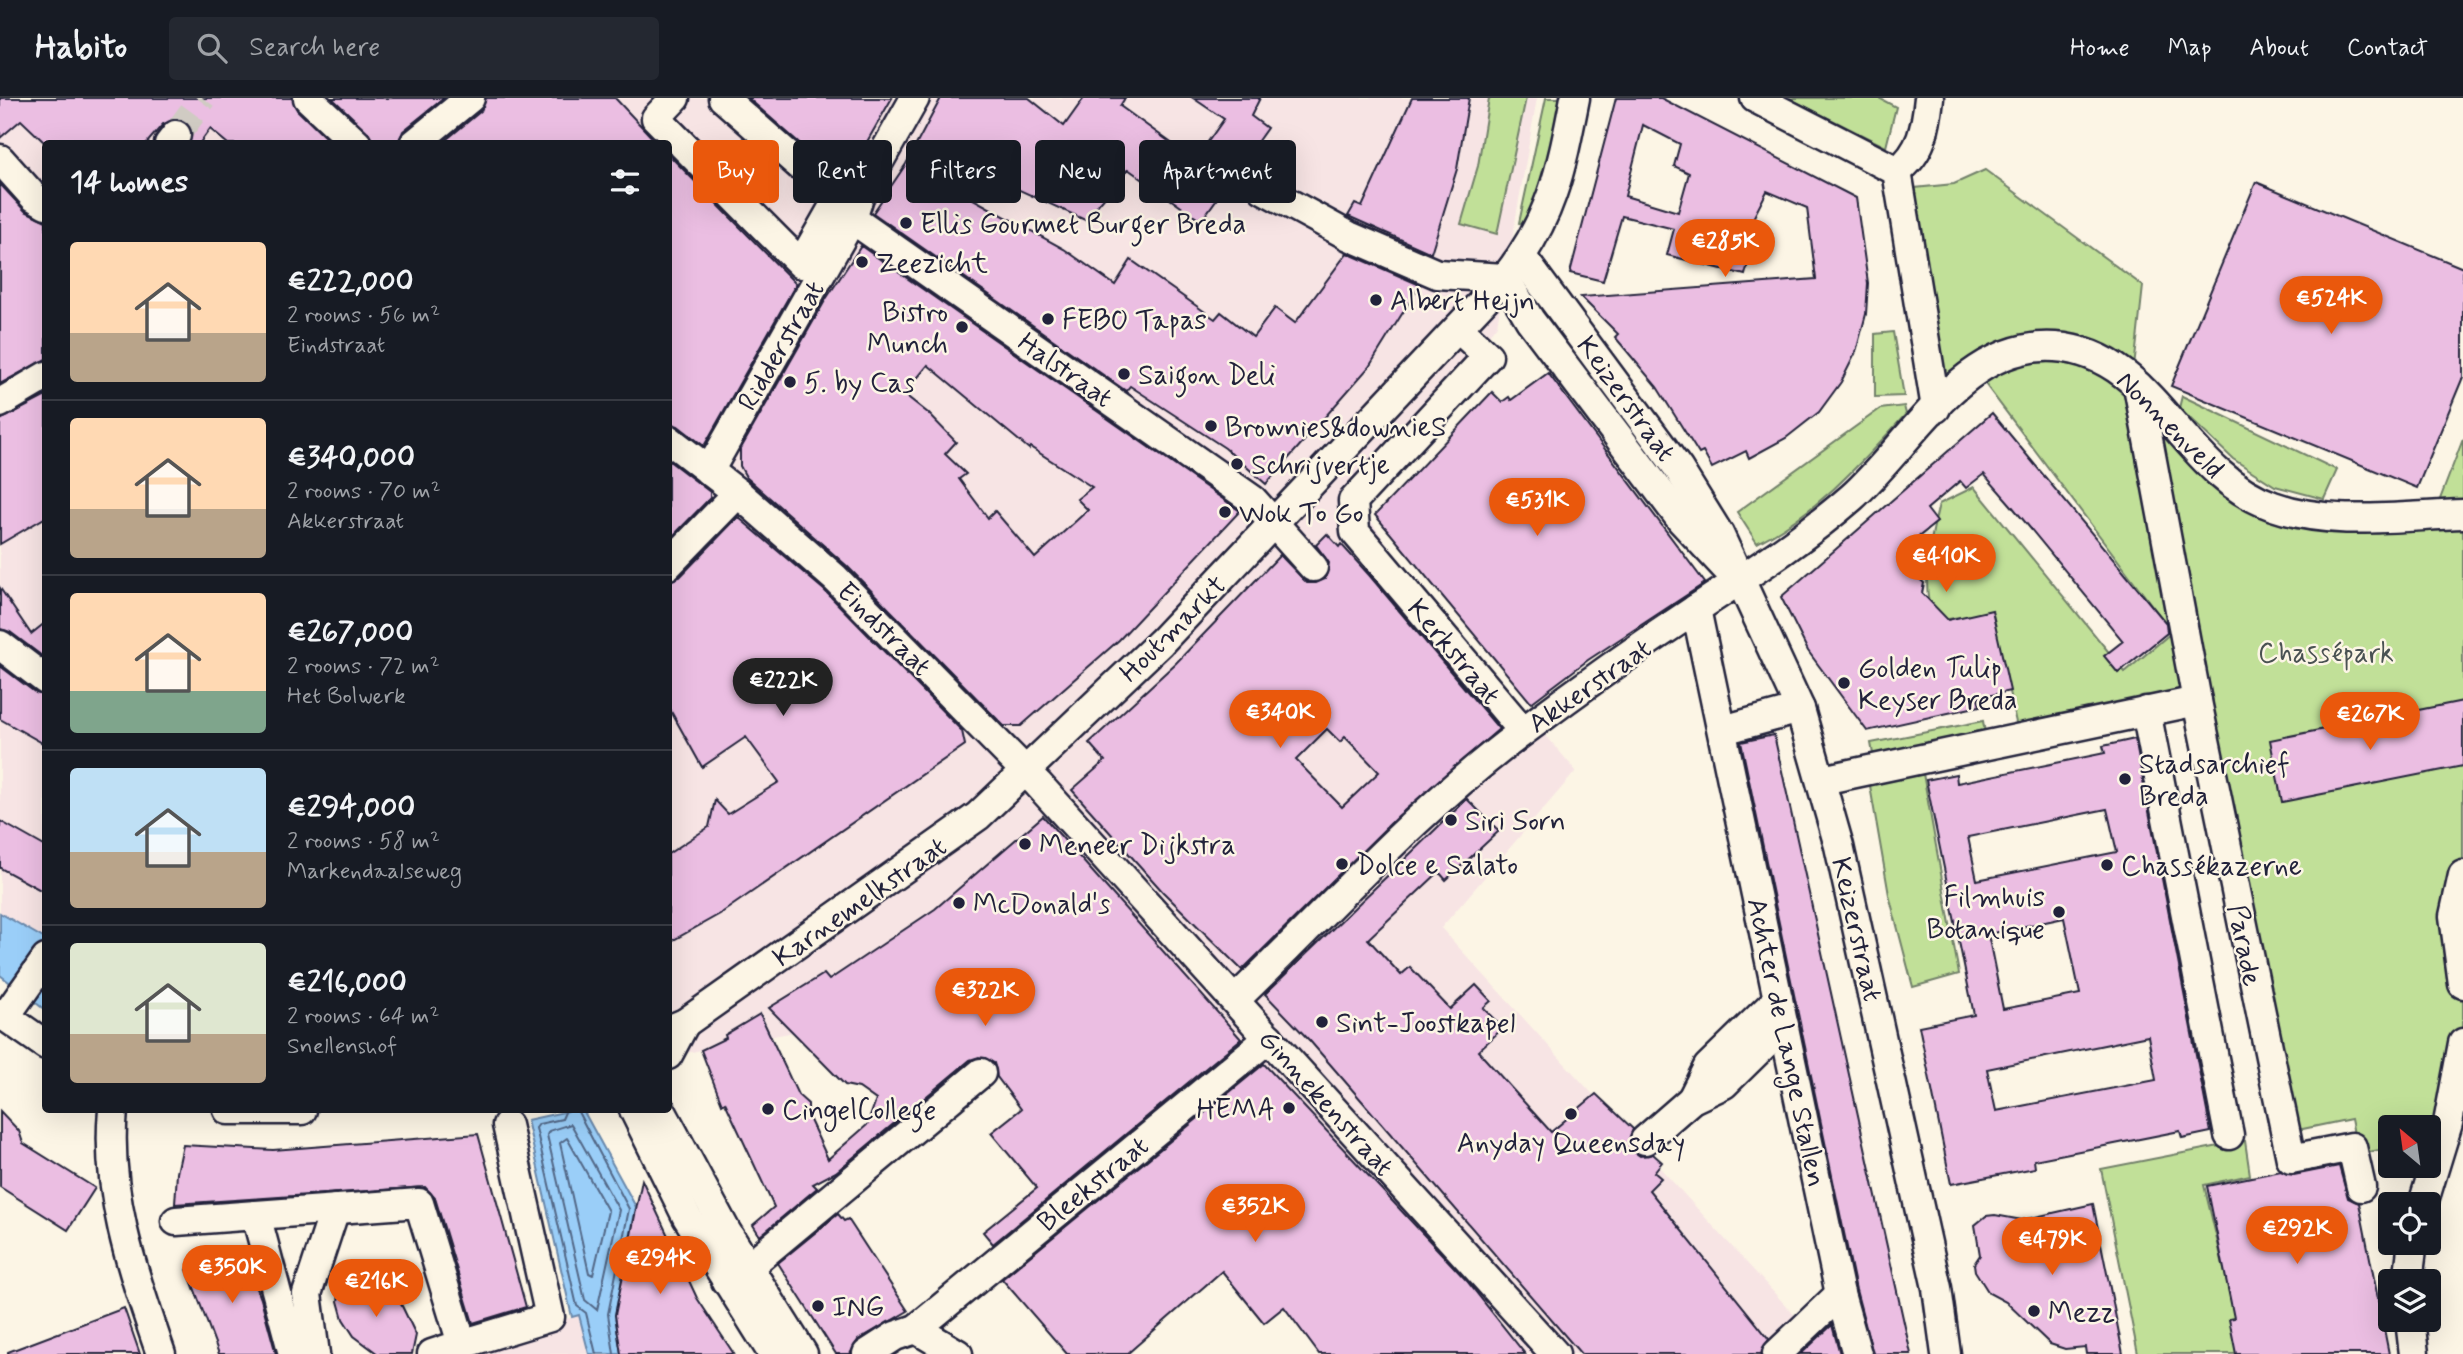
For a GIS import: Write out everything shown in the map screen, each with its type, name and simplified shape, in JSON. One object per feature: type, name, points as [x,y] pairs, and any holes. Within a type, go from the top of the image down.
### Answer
[{"type":"street","points":[[308,98],[352,140]]},
{"type":"street","points":[[419,140],[470,98]]},
{"type":"street","points":[[675,98],[656,118],[801,264],[838,229],[915,98]]},
{"type":"street","points":[[723,98],[838,199],[838,229]]},
{"type":"street","name":"Houtmarkt","points":[[1025,770],[1161,642],[1276,524],[1514,267],[1539,228],[1558,180],[1575,98]]},
{"type":"street","points":[[1755,98],[1897,171]]},
{"type":"street","points":[[1897,171],[1911,161],[1926,131],[1929,98]]},
{"type":"street","points":[[0,159],[34,197],[42,202]]},
{"type":"street","points":[[1897,171],[1936,408]]},
{"type":"street","points":[[1289,203],[1349,236],[1437,274],[1514,267]]},
{"type":"street","name":"Ridderstraat","points":[[697,468],[838,229]]},
{"type":"street","name":"Halstraat","points":[[838,229],[1253,500],[1276,524]]},
{"type":"street","name":"Keizerstraat","points":[[1514,267],[1678,468],[1719,534],[1800,709],[1822,780],[1937,1289],[1946,1354]]},
{"type":"street","name":"Kerkstraat","points":[[1458,328],[1488,356],[1353,501],[1355,532],[1382,577],[1515,721]]},
{"type":"street","name":"Nonnenveld","points":[[1740,583],[1853,496],[1936,408],[1985,366],[2007,353],[2026,349],[2054,347],[2079,351],[2109,363],[2137,383],[2210,469],[2269,505],[2336,519],[2463,514]]},
{"type":"street","points":[[0,403],[42,378]]},
{"type":"street","name":"Parade","points":[[2137,383],[2197,701],[2291,1159],[2352,1147],[2361,1186]]},
{"type":"street","name":"Eindstraat","points":[[672,443],[697,468],[738,493],[835,578],[1025,770]]},
{"type":"street","points":[[1338,457],[1368,485]]},
{"type":"street","points":[[672,561],[738,493]]},
{"type":"street","points":[[1276,524],[1313,567]]},
{"type":"street","name":"Akkerstraat","points":[[1235,1000],[1377,859],[1441,791],[1515,721],[1740,583]]},
{"type":"street","name":"Achter de Lange Stallen","points":[[1696,609],[1840,1294],[1857,1354]]},
{"type":"street","points":[[0,645],[42,677]]},
{"type":"street","points":[[1822,780],[2197,701]]},
{"type":"street","points":[[1723,730],[1800,709]]},
{"type":"street","name":"Parade","points":[[2146,712],[2229,1135]]},
{"type":"street","name":"Ginnekenstraat","points":[[1025,770],[1106,844],[1235,1000],[1555,1354]]},
{"type":"street","name":"Karnemelkstraat","points":[[672,1042],[958,832],[1025,770]]},
{"type":"street","points":[[2463,875],[2454,916],[2463,984]]},
{"type":"street","points":[[42,964],[9,1008],[42,1041]]},
{"type":"street","points":[[1645,1140],[1692,1099],[1724,1084],[1781,1012]]},
{"type":"street","name":"Bleekstraat","points":[[867,1354],[895,1336],[916,1329],[1269,1038]]},
{"type":"street","points":[[2427,1192],[2448,1123],[2463,1043]]},
{"type":"street","points":[[737,1274],[839,1203],[981,1073]]},
{"type":"street","points":[[113,1113],[113,1154],[119,1218],[160,1354]]},
{"type":"street","points":[[635,1113],[687,1217],[803,1354]]},
{"type":"street","points":[[662,1113],[773,1354]]},
{"type":"street","points":[[432,1354],[550,1317],[508,1125]]},
{"type":"street","points":[[176,1221],[419,1203],[462,1344]]},
{"type":"street","points":[[316,1354],[307,1294],[335,1209]]},
{"type":"street","points":[[256,1215],[293,1354]]},
{"type":"street","name":"Keizerstraat","points":[[1937,1289],[1964,1354]]},
{"type":"street","points":[[1777,1354],[1840,1294]]},
{"type":"street","points":[[916,1329],[958,1354]]},
{"type":"street","points":[[2411,1332],[2414,1354]]},
{"type":"shaded area","points":[[0,98],[1537,98],[1497,325],[1357,501],[1396,557],[1576,771],[1441,928],[1830,1354],[1440,1354],[1059,930],[841,1023],[681,1054],[672,1052],[672,140],[42,140],[42,937],[0,913]]},
{"type":"shaded area","points":[[579,1315],[589,1354],[456,1354]]},
{"type":"green space","points":[[1489,98],[1526,98],[1497,234],[1461,224],[1478,166]]},
{"type":"green space","points":[[1546,98],[1563,98],[1548,170],[1525,224],[1519,223]]},
{"type":"green space","points":[[1788,98],[1879,98],[1896,107],[1886,147]]},
{"type":"green space","name":"Chassépark","points":[[1985,170],[2143,286],[2134,368],[2191,438],[2276,499],[2434,515],[2463,439],[2463,1073],[2441,1125],[2441,1115],[2378,1115],[2378,1150],[2358,1154],[2351,1119],[2293,1131],[2182,690],[2017,727],[1993,621],[1962,628],[1959,617],[1934,622],[1927,579],[1939,504],[1974,487],[2125,672],[2172,632],[1967,360],[1941,381],[1915,188],[1954,184]]},
{"type":"green space","points":[[1893,332],[1904,396],[1875,397],[1875,334]]},
{"type":"green space","points":[[2182,396],[2337,470],[2324,499],[2275,486],[2233,459],[2179,408]]},
{"type":"green space","points":[[1904,406],[1906,414],[1837,486],[1799,517],[1757,543],[1737,512],[1880,409]]},
{"type":"green space","points":[[1983,721],[1985,733],[1873,754],[1871,743]]},
{"type":"green space","points":[[1922,768],[1959,974],[1913,987],[1889,895],[1869,780]]},
{"type":"green space","points":[[2245,1141],[2250,1175],[2204,1185],[2244,1354],[2138,1354],[2101,1169]]},
{"type":"water","points":[[0,913],[42,937],[42,1008],[0,975]]},
{"type":"water","points":[[559,1113],[585,1113],[636,1207],[615,1315],[621,1354],[589,1354],[579,1315],[572,1317],[527,1120]]},
{"type":"building","points":[[0,98],[292,98],[297,110],[328,140],[223,140],[210,129],[202,140],[190,140],[191,128],[178,119],[163,124],[149,140],[42,140],[21,120],[0,138]]},
{"type":"building","points":[[332,98],[444,98],[403,131],[400,140],[371,140],[368,132]]},
{"type":"building","points":[[486,98],[615,98],[654,140],[446,140],[481,111]]},
{"type":"building","points":[[748,98],[892,98],[868,140],[796,140]]},
{"type":"building","points":[[941,98],[1029,98],[1064,126],[1084,98],[1125,98],[1120,106],[1167,140],[1139,140],[1139,177],[1128,169],[1125,173],[1125,140],[1035,140],[1035,197],[1021,191],[1021,140],[919,140]]},
{"type":"building","points":[[1193,98],[1260,98],[1251,116],[1267,128],[1258,140],[1209,140],[1224,119]]},
{"type":"building","points":[[1412,98],[1469,98],[1457,169],[1431,253],[1348,216],[1355,204],[1362,207]]},
{"type":"building","points":[[1616,98],[1661,98],[1856,198],[1868,283],[1866,314],[1856,352],[1841,382],[1819,412],[1786,438],[1749,458],[1746,451],[1712,468],[1703,452],[1699,454],[1657,387],[1615,337],[1618,334],[1581,297],[1816,279],[1807,208],[1767,191],[1743,238],[1754,241],[1745,275],[1667,255],[1674,229],[1622,216],[1603,281],[1570,273]],"holes":[[[1643,125],[1680,144],[1674,166],[1689,173],[1678,212],[1625,196]]]},
{"type":"building","points":[[672,158],[693,179],[693,203],[716,203],[796,284],[704,446],[672,424]]},
{"type":"building","points":[[906,164],[906,203],[981,203],[1064,249],[1115,285],[1131,260],[1215,319],[1221,312],[1253,337],[1275,308],[1295,323],[1347,253],[1420,285],[1369,367],[1266,484],[1225,448],[1130,386],[1126,391],[873,213],[880,203],[892,203],[892,185]]},
{"type":"building","points":[[2256,182],[2463,268],[2463,377],[2417,488],[2171,386]]},
{"type":"building","points":[[0,184],[25,211],[42,219],[42,361],[0,384]]},
{"type":"building","points":[[1048,203],[1099,203],[1085,220]]},
{"type":"building","points":[[1176,203],[1214,203],[1201,221]]},
{"type":"building","points":[[861,246],[1240,511],[1119,640],[1021,726],[1004,726],[847,566],[746,477],[740,466],[740,450],[826,299]],"holes":[[[928,365],[1029,449],[1030,447],[1092,487],[1077,499],[1088,510],[1035,558],[995,511],[988,518],[959,479],[966,474],[945,454],[956,442],[928,413],[904,394]]]},
{"type":"building","points":[[1548,373],[1705,583],[1588,660],[1531,703],[1375,515],[1492,392],[1502,402],[1509,397],[1511,400]]},
{"type":"building","points":[[42,398],[42,519],[0,544],[0,420]]},
{"type":"building","points":[[1992,413],[2166,623],[2167,633],[2118,673],[2104,656],[2123,641],[1984,474],[1966,488],[1960,481],[1927,509],[1937,522],[1916,539],[1921,545],[1901,562],[1924,583],[1922,593],[1948,620],[1992,610],[2010,691],[1978,698],[1980,706],[1867,731],[1808,651],[1781,597]]},
{"type":"building","points":[[672,463],[710,492],[710,498],[672,537]]},
{"type":"building","points":[[738,517],[824,590],[962,731],[965,745],[720,914],[672,941],[672,851],[709,827],[715,800],[728,814],[779,782],[746,737],[702,767],[672,713],[672,580],[680,577]]},
{"type":"building","points":[[1327,534],[1339,547],[1341,544],[1499,729],[1398,816],[1242,970],[1163,892],[1072,790],[1105,761],[1089,743],[1176,663],[1280,555],[1307,583],[1325,579],[1329,563],[1316,545]],"holes":[[[1327,729],[1340,742],[1345,737],[1379,772],[1342,807],[1296,760]]]},
{"type":"building","points":[[0,588],[31,634],[42,625],[42,656],[10,632],[0,629]]},
{"type":"building","points":[[0,666],[42,695],[42,743],[0,719]]},
{"type":"building","points":[[2463,701],[2463,766],[2282,802],[2270,740]]},
{"type":"building","points":[[1774,735],[1911,1354],[1873,1354],[1856,1290],[1741,742]]},
{"type":"building","points":[[2135,739],[2211,1132],[2182,1138],[2180,1131],[2034,1160],[2035,1168],[1951,1184],[1919,1026],[1974,1015],[1926,780],[1956,774],[1957,783],[2105,753],[2103,746]],"holes":[[[2107,809],[2117,852],[1977,880],[1968,837]],[[2064,918],[2080,994],[2003,1009],[1988,934]],[[2148,1036],[2156,1080],[1996,1111],[1987,1069]]]},
{"type":"building","points":[[1467,799],[1499,831],[1446,880],[1439,872],[1368,939],[1401,975],[1410,967],[1450,1009],[1476,985],[1491,1001],[1483,1008],[1503,1028],[1478,1051],[1551,1132],[1596,1094],[1633,1129],[1629,1143],[1633,1151],[1640,1156],[1653,1154],[1662,1162],[1654,1172],[1661,1178],[1649,1190],[1769,1339],[1761,1354],[1581,1354],[1310,1041],[1265,994]]},
{"type":"building","points":[[1043,816],[1241,1039],[993,1244],[983,1232],[1037,1188],[991,1133],[1021,1109],[997,1077],[994,1063],[979,1057],[970,1060],[836,1172],[813,1184],[817,1188],[760,1236],[753,1225],[774,1207],[725,1102],[722,1104],[701,1050],[726,1038],[725,1035],[760,1014],[798,1095],[808,1104],[808,1116],[828,1159],[867,1125],[876,1100],[859,1088],[845,1085],[769,1008],[824,974],[829,980],[935,909]]},
{"type":"building","points":[[0,821],[42,845],[42,891],[0,868]]},
{"type":"building","points":[[1264,1064],[1467,1281],[1525,1354],[1319,1354],[1284,1307],[1264,1323],[1222,1271],[1127,1354],[1067,1354],[1002,1279]]},
{"type":"building","points":[[0,1111],[19,1131],[23,1143],[95,1188],[68,1230],[0,1187]]},
{"type":"building","points":[[478,1134],[526,1307],[473,1323],[435,1198],[425,1187],[175,1204],[177,1173],[183,1145],[273,1150]]},
{"type":"building","points":[[2339,1166],[2348,1198],[2359,1203],[2378,1299],[2378,1332],[2385,1332],[2389,1354],[2236,1354],[2229,1319],[2234,1318],[2207,1186],[2281,1171],[2294,1175]]},
{"type":"building","points":[[642,1180],[697,1298],[734,1354],[621,1354],[615,1315]]},
{"type":"building","points":[[2093,1204],[2123,1354],[2086,1354],[2085,1347],[2065,1349],[2050,1344],[2006,1302],[1989,1293],[1975,1271],[1974,1264],[1980,1255],[1975,1225],[1986,1216],[2022,1220]]},
{"type":"building","points":[[838,1214],[844,1221],[848,1219],[908,1311],[858,1340],[850,1354],[836,1354],[778,1263]]},
{"type":"building","points":[[242,1248],[261,1299],[276,1354],[219,1354],[187,1269]]},
{"type":"building","points":[[349,1281],[377,1285],[401,1304],[416,1335],[412,1354],[378,1354],[354,1336],[343,1319],[338,1301],[340,1290]]},
{"type":"building","points":[[124,1308],[140,1354],[8,1354],[8,1352]]},
{"type":"building","points":[[1832,1325],[1840,1354],[1801,1354]]},
{"type":"tunnel","points":[[176,135],[203,98]]},
{"type":"place","name":"Ellis Gourmet Burger Breda","points":[[906,223]]},
{"type":"place","name":"Zeezicht","points":[[862,262]]},
{"type":"place","name":"Albert Heijn","points":[[1376,300]]},
{"type":"place","name":"FEBO Tapas","points":[[1048,319]]},
{"type":"place","name":"Bistro Munch","points":[[962,327]]},
{"type":"place","name":"Saigon Deli","points":[[1124,374]]},
{"type":"place","name":"5. by Cas","points":[[790,382]]},
{"type":"place","name":"Brownies&downieS","points":[[1211,426]]},
{"type":"place","name":"Schrijvertje","points":[[1237,464]]},
{"type":"place","name":"Wok To Go","points":[[1225,512]]},
{"type":"place","name":"Golden Tulip Keyser Breda","points":[[1844,683]]},
{"type":"place","name":"Stadsarchief Breda","points":[[2125,779]]},
{"type":"place","name":"Siri Sorn","points":[[1451,820]]},
{"type":"place","name":"Meneer Dijkstra","points":[[1025,844]]},
{"type":"place","name":"Dolce e Salato","points":[[1342,864]]},
{"type":"place","name":"Chassékazerne","points":[[2107,865]]},
{"type":"place","name":"McDonald's","points":[[959,903]]},
{"type":"place","name":"Filmhuis Botanique","points":[[2059,912]]},
{"type":"place","name":"Sint-Joostkapel","points":[[1322,1022]]},
{"type":"place","name":"HEMA","points":[[1289,1108]]},
{"type":"place","name":"CingelCollege","points":[[768,1109]]},
{"type":"place","name":"Anyday Queensday","points":[[1571,1114]]},
{"type":"place","name":"ING","points":[[818,1306]]},
{"type":"place","name":"Mezz","points":[[2034,1311]]}]
